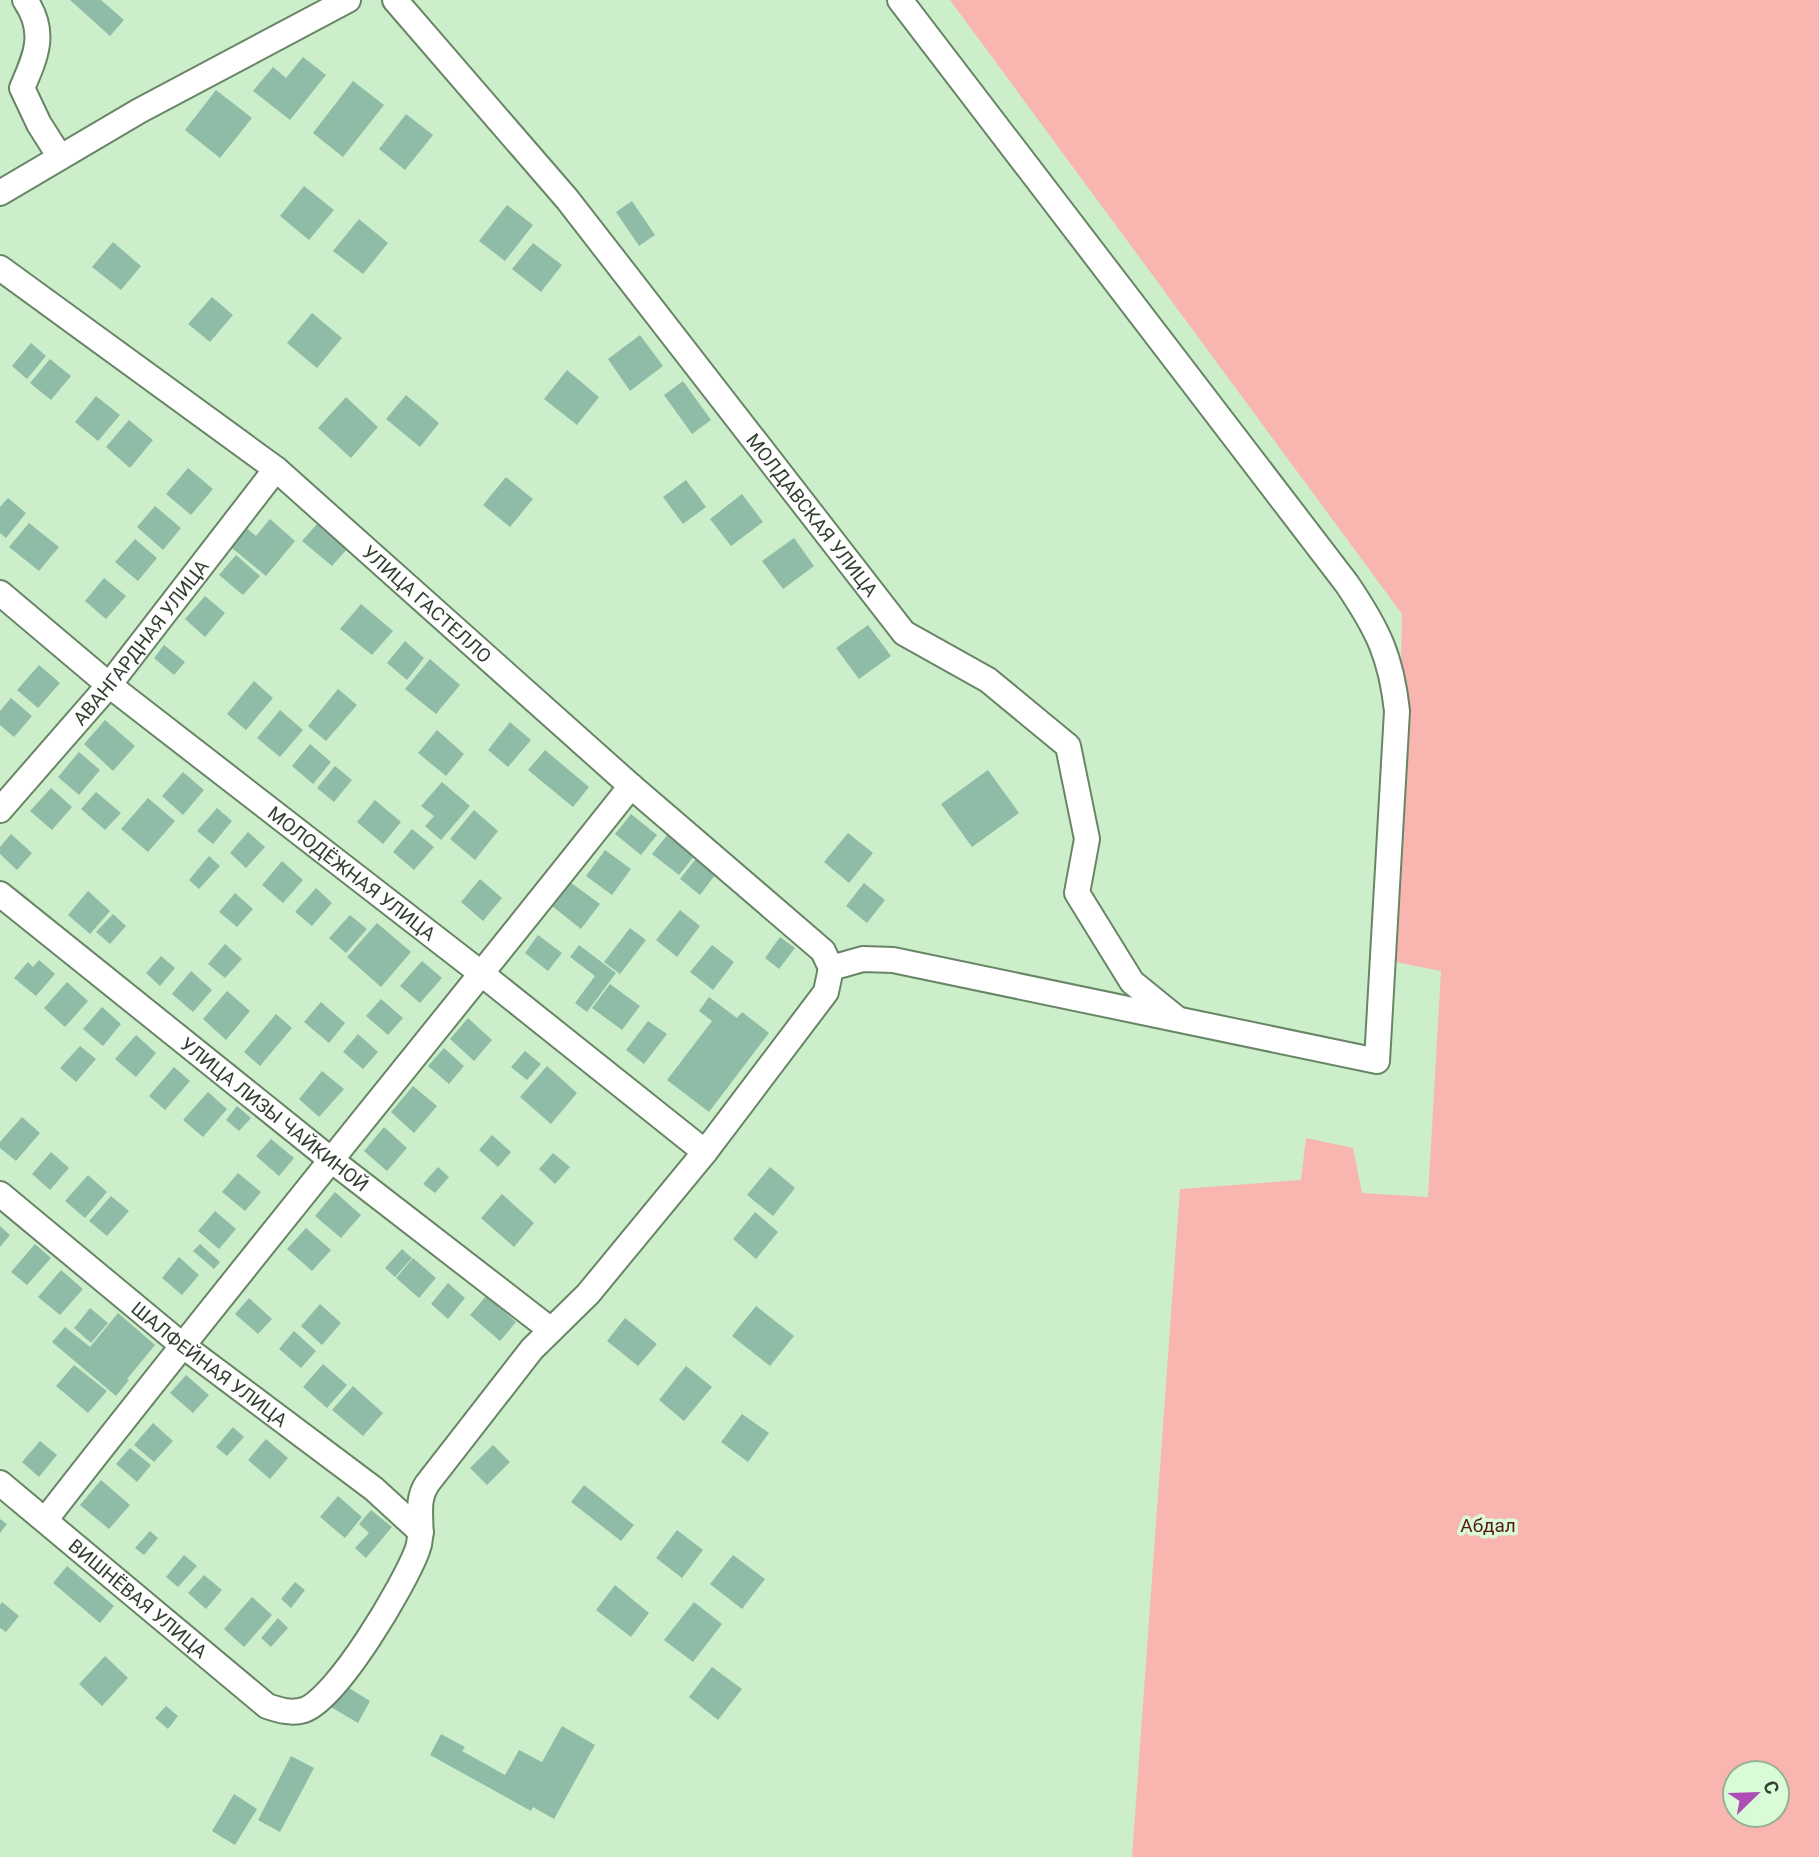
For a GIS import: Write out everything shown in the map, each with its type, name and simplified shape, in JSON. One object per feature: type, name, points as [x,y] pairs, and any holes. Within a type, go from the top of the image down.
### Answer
[{"type":"street","points":[[0,192],[139,111],[348,0]]},
{"type":"street","name":"МОЛДАВСКАЯ УЛИЦА","points":[[395,0],[567,199],[904,633],[988,680],[1068,746],[1087,839],[1077,893],[1132,982],[1179,1021]]},
{"type":"street","points":[[421,1532],[419,1503],[427,1484],[532,1349],[588,1294],[705,1152],[826,992],[831,968],[863,959],[893,960],[1377,1061],[1397,711],[1390,664],[1373,622],[1347,584],[900,0]]},
{"type":"street","points":[[32,3],[38,29],[37,50],[22,88],[38,124],[60,157]]},
{"type":"street","name":"УЛИЦА ГАСТЕЛЛО","points":[[0,268],[276,469],[631,786],[823,951],[831,968]]},
{"type":"street","name":"АВАНГАРДНАЯ УЛИЦА","points":[[0,810],[109,685],[276,469]]},
{"type":"street","name":"МОЛОДЁЖНАЯ УЛИЦА","points":[[0,593],[109,685],[482,974],[705,1152]]},
{"type":"street","points":[[46,1519],[330,1159],[482,974],[631,786]]},
{"type":"street","name":"УЛИЦА ЛИЗЫ ЧАЙКИНОЙ","points":[[0,894],[330,1159],[551,1330]]},
{"type":"street","name":"ШАЛФЕЙНАЯ УЛИЦА","points":[[0,1194],[182,1345],[374,1489],[421,1532]]},
{"type":"street","name":"ВИШНЁВАЯ УЛИЦА","points":[[0,1483],[267,1706],[279,1710],[305,1709],[321,1699],[367,1644],[418,1550],[421,1532]]},
{"type":"green space","name":"Абдал","points":[[950,0],[1819,0],[1819,1857],[1132,1857],[1180,1189],[1301,1180],[1306,1138],[1353,1148],[1362,1193],[1428,1197],[1441,971],[1395,962],[1402,614]]},
{"type":"building","points":[[70,0],[101,0],[124,20],[110,36]]},
{"type":"building","points":[[303,57],[326,75],[290,120],[253,91],[273,67],[286,78]]},
{"type":"building","points":[[353,81],[384,105],[343,157],[313,133]]},
{"type":"building","points":[[216,90],[252,118],[220,158],[185,130]]},
{"type":"building","points":[[406,114],[433,135],[405,170],[379,149]]},
{"type":"building","points":[[304,186],[334,210],[309,240],[280,216]]},
{"type":"building","points":[[632,201],[655,235],[639,246],[616,212]]},
{"type":"building","points":[[507,205],[533,225],[505,261],[479,241]]},
{"type":"building","points":[[359,219],[388,243],[363,274],[333,251]]},
{"type":"building","points":[[113,242],[141,266],[121,290],[92,267]]},
{"type":"building","points":[[533,243],[562,265],[541,292],[512,269]]},
{"type":"building","points":[[212,297],[233,315],[210,342],[188,324]]},
{"type":"building","points":[[312,313],[342,338],[317,368],[287,343]]},
{"type":"building","points":[[640,335],[663,366],[630,391],[608,359]]},
{"type":"building","points":[[31,343],[46,356],[27,379],[12,366]]},
{"type":"building","points":[[50,359],[71,376],[51,400],[30,383]]},
{"type":"building","points":[[567,370],[599,397],[577,425],[544,399]]},
{"type":"building","points":[[683,381],[711,420],[692,434],[664,395]]},
{"type":"building","points":[[406,395],[439,423],[420,447],[386,419]]},
{"type":"building","points":[[96,396],[120,415],[98,441],[75,422]]},
{"type":"building","points":[[346,397],[378,427],[351,458],[318,428]]},
{"type":"building","points":[[129,420],[153,440],[130,468],[106,447]]},
{"type":"building","points":[[188,468],[213,489],[191,515],[166,494]]},
{"type":"building","points":[[506,477],[533,499],[510,527],[483,505]]},
{"type":"building","points":[[686,480],[706,507],[683,524],[663,497]]},
{"type":"building","points":[[742,494],[763,522],[731,546],[710,519]]},
{"type":"building","points":[[8,498],[26,513],[6,538],[0,533],[0,507]]},
{"type":"building","points":[[155,506],[181,528],[163,550],[137,527]]},
{"type":"building","points":[[270,519],[295,541],[266,576],[227,544],[243,525],[256,536]]},
{"type":"building","points":[[29,523],[59,547],[39,571],[9,547]]},
{"type":"building","points":[[317,524],[347,549],[332,566],[302,541]]},
{"type":"building","points":[[794,538],[814,566],[783,589],[762,561]]},
{"type":"building","points":[[135,539],[157,558],[138,581],[115,562]]},
{"type":"building","points":[[236,555],[260,576],[243,595],[219,575]]},
{"type":"building","points":[[104,578],[126,596],[106,619],[85,601]]},
{"type":"building","points":[[205,596],[225,613],[205,637],[185,619]]},
{"type":"building","points":[[361,604],[393,631],[372,655],[340,629]]},
{"type":"building","points":[[868,625],[891,656],[859,679],[836,648]]},
{"type":"building","points":[[405,641],[424,658],[407,680],[387,663]]},
{"type":"building","points":[[164,645],[185,662],[174,675],[154,658]]},
{"type":"building","points":[[430,659],[460,685],[436,714],[405,689]]},
{"type":"building","points":[[39,665],[60,683],[38,708],[17,690]]},
{"type":"building","points":[[254,681],[273,698],[246,730],[227,714]]},
{"type":"building","points":[[338,689],[357,705],[326,741],[308,726]]},
{"type":"building","points":[[11,698],[32,716],[14,737],[0,725],[0,711]]},
{"type":"building","points":[[280,710],[303,730],[280,757],[257,738]]},
{"type":"building","points":[[105,720],[135,746],[113,771],[84,744]]},
{"type":"building","points":[[510,722],[531,740],[508,767],[488,750]]},
{"type":"building","points":[[437,730],[464,754],[446,776],[418,753]]},
{"type":"building","points":[[310,744],[331,762],[313,784],[292,766]]},
{"type":"building","points":[[545,750],[589,787],[573,807],[528,770]]},
{"type":"building","points":[[79,752],[100,770],[79,795],[58,777]]},
{"type":"building","points":[[335,766],[352,780],[334,802],[317,788]]},
{"type":"building","points":[[988,770],[1019,813],[972,847],[941,804]]},
{"type":"building","points":[[183,772],[204,790],[183,815],[162,796]]},
{"type":"building","points":[[442,782],[470,806],[441,840],[425,826],[434,816],[421,806]]},
{"type":"building","points":[[51,788],[72,807],[52,830],[30,811]]},
{"type":"building","points":[[96,792],[121,813],[105,830],[81,809]]},
{"type":"building","points":[[148,798],[175,821],[148,852],[121,829]]},
{"type":"building","points":[[375,800],[401,822],[383,844],[357,822]]},
{"type":"building","points":[[217,808],[232,821],[213,844],[197,831]]},
{"type":"building","points":[[474,810],[498,831],[475,860],[450,839]]},
{"type":"building","points":[[631,814],[657,835],[641,855],[615,834]]},
{"type":"building","points":[[412,829],[434,847],[414,870],[393,852]]},
{"type":"building","points":[[672,829],[699,850],[679,875],[652,854]]},
{"type":"building","points":[[248,832],[265,847],[246,868],[230,853]]},
{"type":"building","points":[[848,833],[873,853],[849,883],[824,862]]},
{"type":"building","points":[[11,834],[32,853],[17,870],[0,854],[0,847]]},
{"type":"building","points":[[605,850],[631,869],[612,895],[586,876]]},
{"type":"building","points":[[209,856],[220,866],[199,889],[189,880]]},
{"type":"building","points":[[698,856],[718,871],[700,895],[680,879]]},
{"type":"building","points":[[282,861],[303,880],[283,903],[262,885]]},
{"type":"building","points":[[480,879],[502,898],[483,921],[461,902]]},
{"type":"building","points":[[570,882],[600,904],[581,929],[552,906]]},
{"type":"building","points":[[864,883],[885,900],[867,923],[846,906]]},
{"type":"building","points":[[316,888],[332,903],[312,926],[295,912]]},
{"type":"building","points":[[88,891],[110,911],[90,934],[68,915]]},
{"type":"building","points":[[235,893],[253,909],[237,927],[219,912]]},
{"type":"building","points":[[680,910],[700,926],[677,957],[656,940]]},
{"type":"building","points":[[113,914],[126,926],[110,944],[96,932]]},
{"type":"building","points":[[350,915],[367,929],[346,953],[329,938]]},
{"type":"building","points":[[377,923],[411,952],[381,987],[347,957]]},
{"type":"building","points":[[630,928],[646,940],[620,974],[604,962]]},
{"type":"building","points":[[538,935],[562,953],[548,971],[525,953]]},
{"type":"building","points":[[780,937],[795,948],[779,969],[765,958]]},
{"type":"building","points":[[225,944],[242,959],[225,978],[208,964]]},
{"type":"building","points":[[579,945],[616,973],[587,1012],[575,1003],[595,976],[570,957]]},
{"type":"building","points":[[712,945],[734,962],[713,990],[690,972]]},
{"type":"building","points":[[161,956],[175,968],[160,986],[146,973]]},
{"type":"building","points":[[39,960],[55,974],[36,996],[14,978],[28,962],[33,967]]},
{"type":"building","points":[[422,961],[442,978],[420,1003],[400,986]]},
{"type":"building","points":[[191,971],[212,990],[193,1012],[172,994]]},
{"type":"building","points":[[67,982],[88,1001],[65,1027],[44,1008]]},
{"type":"building","points":[[610,984],[640,1006],[622,1030],[592,1008]]},
{"type":"building","points":[[227,991],[250,1011],[226,1040],[203,1019]]},
{"type":"building","points":[[709,997],[737,1018],[742,1012],[769,1033],[709,1112],[667,1080],[712,1021],[699,1011]]},
{"type":"building","points":[[381,999],[403,1018],[388,1035],[366,1016]]},
{"type":"building","points":[[321,1002],[345,1023],[329,1043],[304,1022]]},
{"type":"building","points":[[102,1007],[121,1024],[103,1046],[83,1029]]},
{"type":"building","points":[[276,1014],[292,1028],[260,1066],[244,1052]]},
{"type":"building","points":[[468,1018],[492,1040],[474,1061],[450,1039]]},
{"type":"building","points":[[648,1021],[667,1034],[644,1064],[626,1050]]},
{"type":"building","points":[[358,1034],[378,1052],[363,1069],[343,1052]]},
{"type":"building","points":[[136,1035],[156,1053],[136,1077],[115,1059]]},
{"type":"building","points":[[80,1046],[96,1059],[76,1082],[60,1068]]},
{"type":"building","points":[[444,1048],[464,1066],[449,1084],[428,1066]]},
{"type":"building","points":[[525,1051],[541,1064],[527,1080],[511,1067]]},
{"type":"building","points":[[547,1066],[577,1093],[551,1124],[520,1097]]},
{"type":"building","points":[[174,1067],[190,1081],[165,1110],[149,1096]]},
{"type":"building","points":[[322,1071],[344,1089],[319,1117],[299,1099]]},
{"type":"building","points":[[413,1086],[437,1106],[414,1133],[391,1112]]},
{"type":"building","points":[[208,1092],[227,1109],[203,1137],[183,1120]]},
{"type":"building","points":[[237,1106],[251,1118],[239,1131],[226,1120]]},
{"type":"building","points":[[22,1117],[40,1133],[16,1161],[0,1148],[0,1142]]},
{"type":"building","points":[[384,1127],[407,1148],[387,1171],[364,1151]]},
{"type":"building","points":[[492,1135],[511,1152],[498,1167],[479,1150]]},
{"type":"building","points":[[271,1139],[294,1158],[279,1176],[256,1156]]},
{"type":"building","points":[[51,1152],[69,1168],[50,1190],[32,1174]]},
{"type":"building","points":[[553,1153],[570,1167],[555,1184],[539,1169]]},
{"type":"building","points":[[438,1167],[449,1177],[435,1193],[423,1184]]},
{"type":"building","points":[[770,1167],[795,1188],[773,1216],[747,1195]]},
{"type":"building","points":[[238,1173],[261,1192],[245,1211],[222,1192]]},
{"type":"building","points":[[88,1175],[107,1192],[85,1218],[65,1201]]},
{"type":"building","points":[[335,1192],[361,1215],[341,1238],[315,1216]]},
{"type":"building","points":[[502,1194],[534,1223],[514,1247],[481,1218]]},
{"type":"building","points":[[111,1196],[129,1211],[107,1236],[89,1221]]},
{"type":"building","points":[[215,1211],[236,1229],[219,1249],[198,1231]]},
{"type":"building","points":[[755,1212],[778,1232],[756,1259],[733,1239]]},
{"type":"building","points":[[0,1226],[10,1235],[0,1247]]},
{"type":"building","points":[[306,1228],[331,1250],[312,1271],[287,1249]]},
{"type":"building","points":[[35,1244],[51,1258],[27,1285],[11,1272]]},
{"type":"building","points":[[200,1244],[220,1262],[214,1269],[193,1251]]},
{"type":"building","points":[[402,1249],[412,1258],[395,1277],[385,1268]]},
{"type":"building","points":[[179,1257],[199,1275],[182,1295],[162,1278]]},
{"type":"building","points":[[413,1258],[436,1278],[419,1298],[396,1278]]},
{"type":"building","points":[[61,1270],[83,1289],[60,1315],[38,1297]]},
{"type":"building","points":[[448,1283],[465,1298],[448,1319],[431,1304]]},
{"type":"building","points":[[486,1296],[516,1322],[500,1341],[470,1315]]},
{"type":"building","points":[[249,1298],[272,1319],[258,1334],[235,1314]]},
{"type":"building","points":[[320,1304],[341,1323],[322,1345],[301,1326]]},
{"type":"building","points":[[756,1306],[794,1336],[770,1366],[732,1336]]},
{"type":"building","points":[[90,1308],[108,1323],[91,1343],[74,1328]]},
{"type":"building","points":[[118,1313],[155,1345],[116,1396],[52,1342],[65,1327],[90,1347]]},
{"type":"building","points":[[625,1318],[657,1344],[638,1366],[607,1341]]},
{"type":"building","points":[[294,1331],[316,1351],[301,1368],[279,1349]]},
{"type":"building","points":[[323,1364],[347,1385],[327,1408],[303,1387]]},
{"type":"building","points":[[74,1365],[107,1391],[88,1413],[56,1386]]},
{"type":"building","points":[[686,1366],[712,1387],[684,1421],[659,1400]]},
{"type":"building","points":[[186,1375],[209,1395],[193,1413],[170,1393]]},
{"type":"building","points":[[353,1386],[383,1413],[363,1436],[332,1410]]},
{"type":"building","points":[[742,1414],[769,1433],[748,1462],[721,1442]]},
{"type":"building","points":[[153,1423],[173,1441],[154,1462],[134,1445]]},
{"type":"building","points":[[233,1427],[244,1437],[227,1456],[216,1447]]},
{"type":"building","points":[[266,1439],[288,1458],[270,1479],[248,1460]]},
{"type":"building","points":[[40,1441],[57,1455],[39,1477],[22,1462]]},
{"type":"building","points":[[493,1445],[510,1462],[487,1485],[470,1468]]},
{"type":"building","points":[[130,1448],[151,1465],[137,1482],[116,1464]]},
{"type":"building","points":[[101,1480],[130,1505],[109,1529],[80,1505]]},
{"type":"building","points":[[584,1485],[634,1525],[621,1541],[571,1502]]},
{"type":"building","points":[[338,1496],[362,1517],[345,1538],[320,1517]]},
{"type":"building","points":[[371,1510],[392,1527],[366,1558],[355,1548],[369,1533],[359,1524]]},
{"type":"building","points":[[0,1519],[7,1524],[0,1533]]},
{"type":"building","points":[[677,1530],[703,1550],[682,1578],[656,1558]]},
{"type":"building","points":[[150,1531],[158,1538],[144,1555],[135,1548]]},
{"type":"building","points":[[184,1555],[197,1566],[178,1587],[166,1577]]},
{"type":"building","points":[[733,1555],[765,1579],[742,1609],[710,1584]]},
{"type":"building","points":[[67,1566],[114,1606],[100,1623],[53,1583]]},
{"type":"building","points":[[204,1575],[222,1590],[206,1609],[188,1593]]},
{"type":"building","points":[[295,1582],[305,1590],[291,1608],[281,1599]]},
{"type":"building","points":[[615,1585],[649,1613],[631,1637],[596,1610]]},
{"type":"building","points":[[252,1597],[272,1615],[244,1647],[224,1629]]},
{"type":"building","points":[[2,1602],[19,1616],[6,1632],[0,1628]]},
{"type":"building","points":[[694,1602],[722,1624],[693,1662],[664,1640]]},
{"type":"building","points":[[278,1618],[288,1628],[271,1647],[261,1638]]},
{"type":"building","points":[[105,1656],[128,1678],[102,1706],[79,1684]]},
{"type":"building","points":[[712,1667],[742,1689],[718,1720],[689,1697]]},
{"type":"building","points":[[344,1685],[370,1701],[358,1723],[331,1707]]},
{"type":"building","points":[[166,1706],[178,1716],[168,1729],[155,1718]]},
{"type":"building","points":[[562,1726],[595,1745],[554,1819],[533,1807],[531,1811],[430,1755],[441,1734],[465,1747],[462,1751],[505,1775],[519,1750],[542,1762]]},
{"type":"building","points":[[291,1756],[314,1768],[280,1832],[258,1820]]},
{"type":"building","points":[[234,1794],[257,1809],[235,1845],[212,1831]]}]
